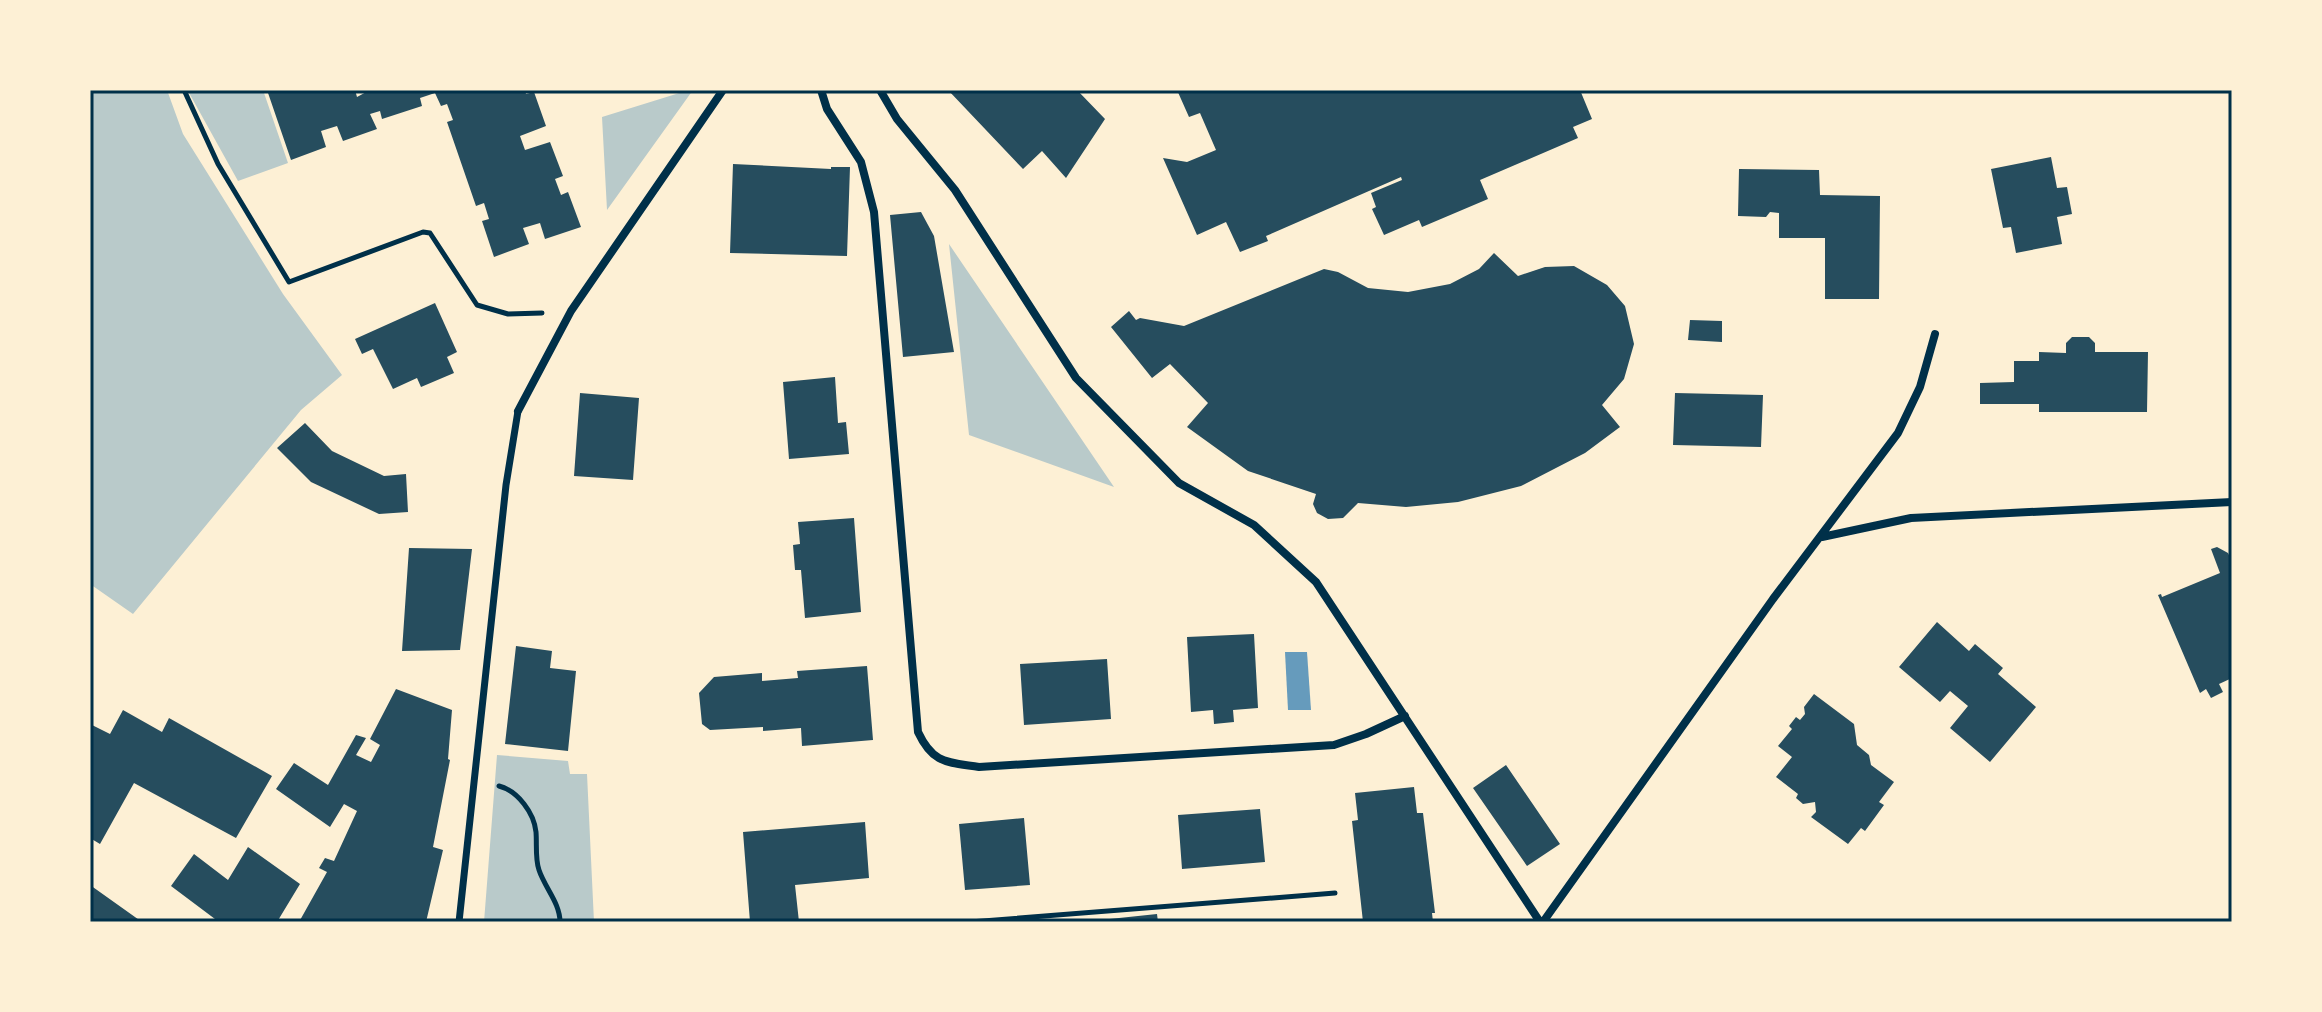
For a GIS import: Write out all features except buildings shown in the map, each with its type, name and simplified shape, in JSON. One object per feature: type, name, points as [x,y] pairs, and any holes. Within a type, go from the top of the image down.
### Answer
[{"type":"street","points":[[459,922],[506,485],[518,411],[571,311],[723,90]]},
{"type":"street","points":[[821,90],[827,109],[861,162],[874,212],[918,732],[926,750],[939,759],[979,767],[1334,745],[1405,716]]},
{"type":"street","points":[[880,90],[897,119],[955,190],[1076,378],[1179,483],[1254,525],[1316,582],[1542,922],[1909,414],[1935,334]]},
{"type":"street","points":[[1821,537],[1911,518],[2232,502]]},
{"type":"path","points":[[184,90],[218,164],[289,282],[423,232],[430,233],[477,305],[508,314],[571,311]]},
{"type":"path","points":[[475,779],[508,788],[525,804],[536,827],[538,868],[560,913],[560,922]]},
{"type":"path","points":[[970,922],[1335,893]]},
{"type":"shaded area","points":[[90,90],[167,90],[183,134],[283,294],[342,375],[301,410],[133,614],[90,584]]},
{"type":"shaded area","points":[[263,90],[288,163],[238,181],[188,91]]},
{"type":"shaded area","points":[[693,90],[607,210],[602,117]]},
{"type":"shaded area","points":[[949,244],[1114,487],[969,435]]},
{"type":"shaded area","points":[[497,755],[568,761],[570,774],[587,774],[594,922],[484,922]]},
{"type":"water","points":[[1285,652],[1307,652],[1311,710],[1288,710]]}]
